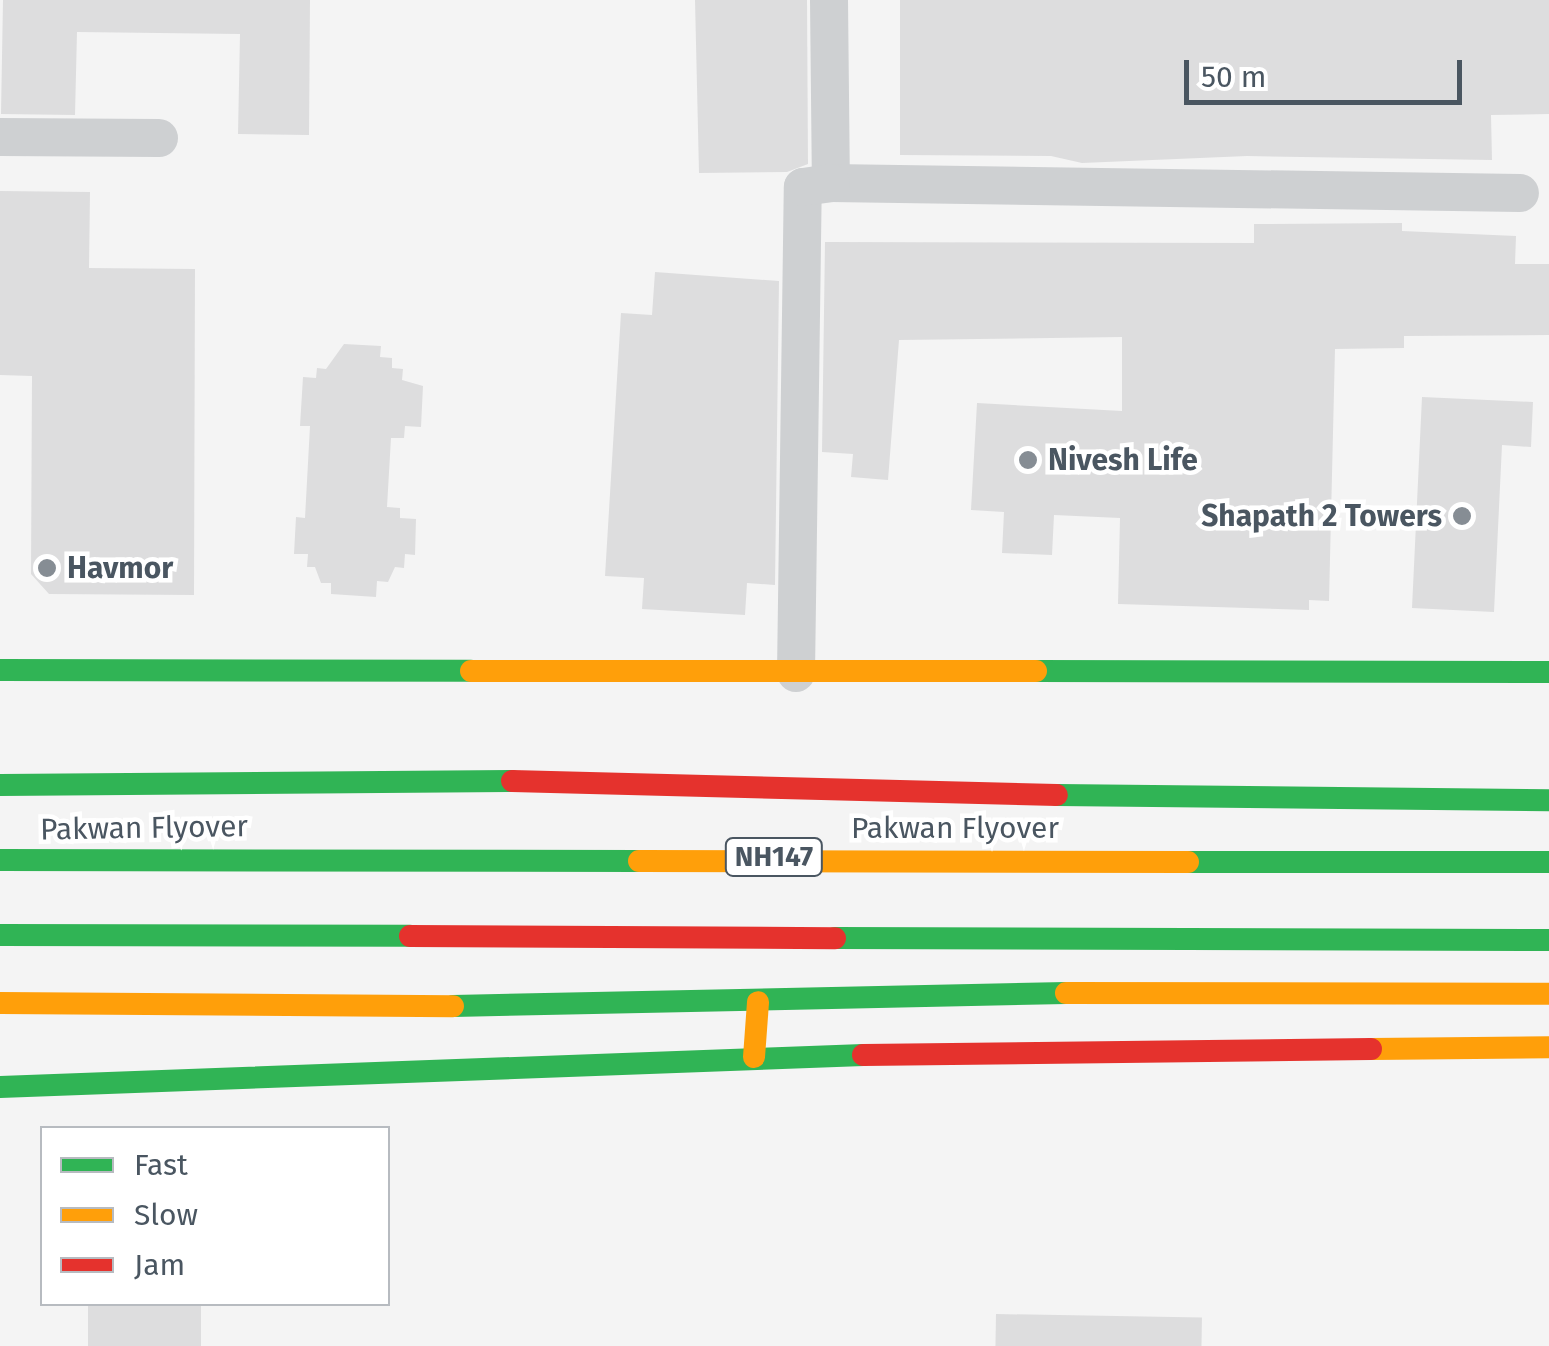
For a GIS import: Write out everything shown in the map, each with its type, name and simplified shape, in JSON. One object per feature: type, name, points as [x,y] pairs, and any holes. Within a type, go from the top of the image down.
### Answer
[{"type":"main road","points":[[0,670],[1549,672]]},
{"type":"main road","points":[[0,784],[458,780],[1370,804],[1549,800]]},
{"type":"main road","name":"Pakwan Flyover","points":[[0,860],[1549,862]]},
{"type":"main road","points":[[0,935],[1549,940]]},
{"type":"main road","points":[[0,1018],[12,1004],[758,1002],[1136,990],[1549,994]]},
{"type":"main road","points":[[754,1056],[758,1002]]},
{"type":"main road","points":[[0,1087],[754,1056],[1549,1047]]},
{"type":"street","points":[[828,0],[831,183]]},
{"type":"street","points":[[0,137],[159,138]]},
{"type":"street","points":[[796,673],[803,186],[831,183],[1520,193]]},
{"type":"building","points":[[3,0],[310,0],[309,135],[238,134],[240,34],[77,32],[75,115],[1,114]]},
{"type":"building","points":[[695,0],[807,0],[808,164],[787,172],[699,173]]},
{"type":"building","points":[[900,0],[1549,0],[1549,114],[1491,115],[1492,160],[1247,156],[1082,163],[1051,156],[900,155]]},
{"type":"building","points":[[0,191],[90,192],[89,268],[195,269],[194,595],[49,594],[31,574],[32,376],[0,375]]},
{"type":"building","points":[[1402,223],[1402,231],[1516,236],[1515,264],[1549,264],[1549,335],[1404,336],[1404,348],[1335,349],[1329,601],[1309,600],[1309,610],[1118,604],[1120,518],[1054,515],[1052,555],[1002,553],[1004,512],[971,510],[977,403],[1122,411],[1122,337],[899,340],[888,480],[851,477],[853,454],[822,452],[825,242],[1254,243],[1254,224]]},
{"type":"building","points":[[655,272],[779,281],[775,585],[747,583],[745,615],[642,609],[644,578],[605,576],[621,313],[652,315]]},
{"type":"building","points":[[344,344],[381,346],[380,357],[392,358],[392,368],[403,369],[402,380],[423,386],[421,427],[405,426],[404,438],[391,438],[387,507],[400,508],[400,518],[416,519],[415,555],[405,554],[404,568],[395,567],[388,582],[377,581],[376,597],[331,594],[331,583],[321,583],[315,567],[307,567],[308,554],[294,554],[296,517],[305,518],[310,426],[300,426],[303,377],[316,378],[317,368],[326,369]]},
{"type":"building","name":"Shapath 2 Towers","points":[[1422,397],[1533,402],[1531,447],[1502,445],[1494,612],[1412,608]]},
{"type":"building","points":[[88,1306],[201,1306],[201,1346],[88,1346]]},
{"type":"building","points":[[996,1314],[1202,1318],[1201,1346],[995,1346]]},
{"type":"traffic: fast","points":[[0,670],[471,671]]},
{"type":"traffic: fast","points":[[1036,671],[1549,672]]},
{"type":"traffic: fast","points":[[0,785],[512,781]]},
{"type":"traffic: fast","points":[[1057,795],[1549,800]]},
{"type":"traffic: fast","points":[[0,860],[639,861]]},
{"type":"traffic: fast","points":[[1188,862],[1549,862]]},
{"type":"traffic: fast","points":[[0,935],[410,936]]},
{"type":"traffic: fast","points":[[835,938],[1549,940]]},
{"type":"traffic: fast","points":[[453,1006],[1066,993]]},
{"type":"traffic: fast","points":[[0,1087],[863,1055]]},
{"type":"traffic: slow","points":[[471,671],[1036,671]]},
{"type":"traffic: slow","points":[[639,861],[1188,862]]},
{"type":"traffic: slow","points":[[1066,993],[1549,994]]},
{"type":"traffic: slow","points":[[754,1057],[758,1002]]},
{"type":"traffic: slow","points":[[0,1003],[453,1006]]},
{"type":"traffic: slow","points":[[1371,1049],[1549,1047]]},
{"type":"traffic: jam","points":[[512,781],[1057,795]]},
{"type":"traffic: jam","points":[[410,936],[835,938]]},
{"type":"traffic: jam","points":[[863,1055],[1371,1049]]},
{"type":"place","name":"Nivesh Life","points":[[1028,460]]},
{"type":"place","name":"Shapath 2 Towers","points":[[1462,516]]},
{"type":"place","name":"Havmor","points":[[47,568]]}]
